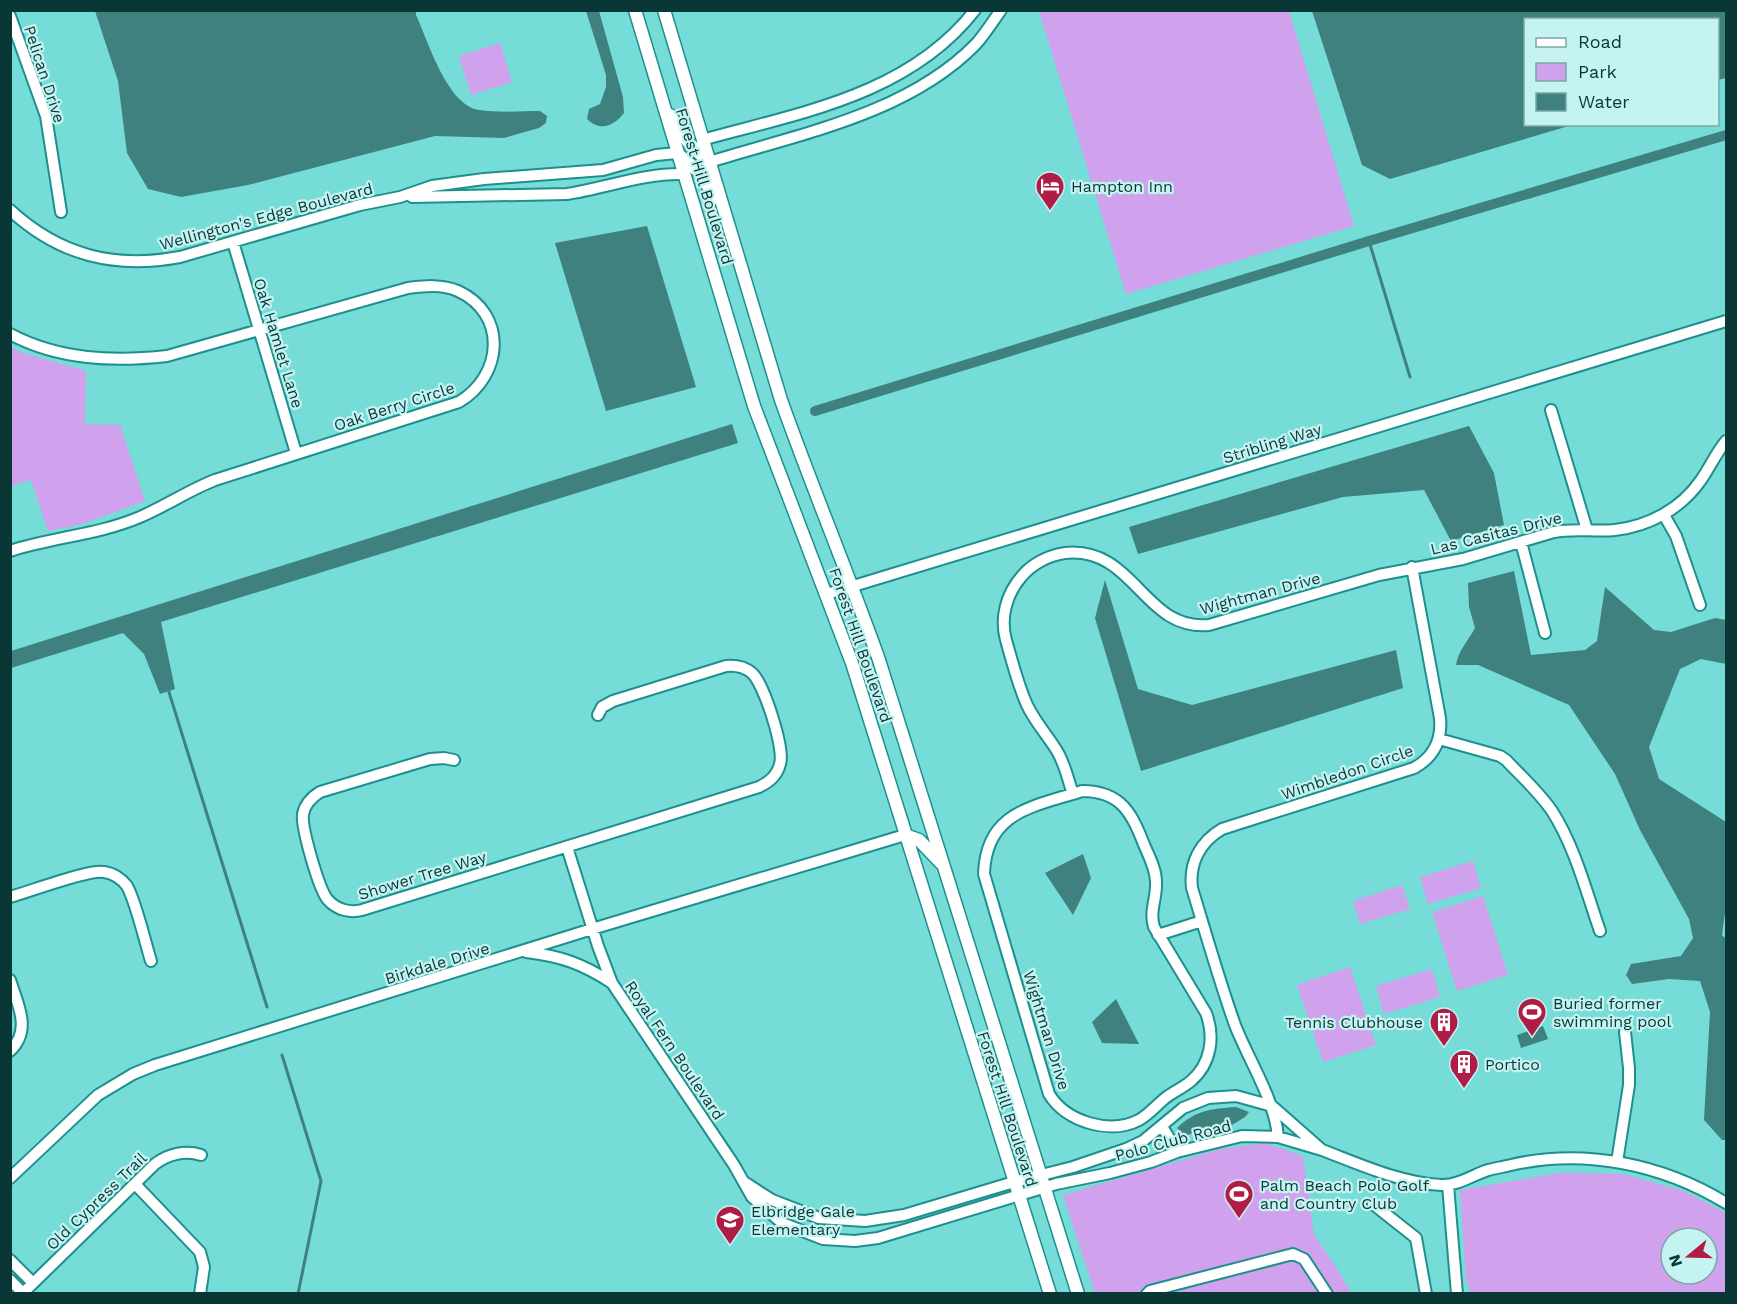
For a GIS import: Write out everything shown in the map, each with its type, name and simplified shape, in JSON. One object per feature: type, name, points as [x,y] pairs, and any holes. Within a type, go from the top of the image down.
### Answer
[{"type":"main road","name":"Forest Hill Boulevard","points":[[635,10],[754,406],[852,663],[1050,1293]]},
{"type":"main road","name":"Forest Hill Boulevard","points":[[664,10],[781,400],[801,457],[853,585],[944,866],[1035,1177],[1078,1293]]},
{"type":"main road","points":[[663,104],[688,142],[709,162]]},
{"type":"main road","points":[[677,153],[700,173],[726,220]]},
{"type":"main road","points":[[905,835],[919,840],[944,866]]},
{"type":"street","points":[[702,140],[819,107],[873,89],[929,56],[945,43],[975,10],[991,23]]},
{"type":"street","points":[[709,162],[831,125],[886,105],[918,88],[950,66],[976,43],[1001,10]]},
{"type":"street","name":"Pelican Drive","points":[[10,16],[45,116],[61,212]]},
{"type":"street","name":"Wellington's Edge Boulevard","points":[[10,210],[22,221],[54,242],[94,257],[116,261],[159,261],[360,205],[400,197],[432,186],[484,179],[603,170],[656,155],[677,153]]},
{"type":"street","name":"Wellington's Edge Boulevard","points":[[400,197],[567,194],[658,174],[683,174]]},
{"type":"street","name":"Oak Hamlet Lane","points":[[233,242],[296,453]]},
{"type":"street","name":"Oak Berry Circle","points":[[10,334],[36,346],[87,357],[139,359],[167,356],[408,288],[434,286],[458,291],[480,307],[491,327],[494,353],[491,366],[479,388],[459,402],[197,487],[141,517],[83,536],[32,544],[10,551]]},
{"type":"street","name":"Stribling Way","points":[[826,594],[1726,321]]},
{"type":"street","name":"Las Casitas Drive","points":[[1551,410],[1587,530]]},
{"type":"street","name":"Las Casitas Drive","points":[[1412,567],[1463,560],[1562,531],[1630,528],[1664,514],[1688,495],[1726,441]]},
{"type":"street","points":[[1664,514],[1676,536],[1700,605]]},
{"type":"street","points":[[1521,542],[1545,633]]},
{"type":"street","name":"Wightman Drive","points":[[1073,794],[1058,753],[1026,703],[1005,632],[1004,616],[1008,600],[1019,579],[1044,559],[1060,554],[1081,553],[1096,556],[1118,568],[1167,616],[1187,624],[1201,626],[1412,567]]},
{"type":"street","points":[[1412,567],[1440,718],[1439,739],[1500,756],[1542,798],[1568,842],[1600,931]]},
{"type":"street","name":"Shower Tree Way","points":[[454,760],[430,759],[320,792],[308,802],[303,816],[304,831],[324,894],[334,905],[348,911],[362,910],[759,787],[772,779],[780,766],[781,751],[762,688],[754,675],[741,667],[726,666],[613,701],[602,707],[598,715]]},
{"type":"street","name":"Wimbledon Circle","points":[[1278,1137],[1272,1106],[1235,1023],[1192,888],[1192,874],[1197,854],[1211,837],[1222,830],[1414,768],[1432,753],[1439,739]]},
{"type":"street","name":"Wightman Drive","points":[[1089,791],[1110,796],[1132,815],[1156,874],[1152,914],[1158,935],[1209,1020],[1211,1042],[1205,1062],[1193,1080],[1168,1096],[1151,1112],[1130,1123],[1115,1126],[1100,1125],[1070,1114],[1058,1106],[1049,1094],[984,874],[986,851],[992,837],[1001,825],[1020,812],[1089,791]]},
{"type":"street","name":"Birkdale Drive","points":[[10,1178],[86,1105],[105,1090],[155,1065],[592,929],[905,835]]},
{"type":"street","points":[[567,846],[592,929]]},
{"type":"street","points":[[10,897],[90,873],[112,874],[129,889],[151,961]]},
{"type":"street","points":[[1158,935],[1202,921]]},
{"type":"street","name":"Royal Fern Boulevard","points":[[592,929],[612,983],[752,1197],[782,1223],[823,1239],[855,1241],[896,1234],[1039,1189]]},
{"type":"street","points":[[523,952],[570,960],[612,983]]},
{"type":"street","points":[[10,980],[23,1020],[18,1042],[10,1051]]},
{"type":"street","points":[[1617,1162],[1629,1085],[1625,1032]]},
{"type":"street","name":"Polo Club Road","points":[[1035,1177],[1115,1153],[1143,1141],[1183,1107],[1208,1098],[1236,1096],[1272,1106],[1322,1150]]},
{"type":"street","points":[[1162,1126],[1177,1152]]},
{"type":"street","name":"Polo Club Road","points":[[1039,1189],[1152,1162],[1177,1152],[1242,1136],[1278,1137],[1408,1180],[1448,1185]]},
{"type":"street","points":[[1143,1141],[1152,1162]]},
{"type":"street","name":"Old Cypress Trail","points":[[23,1293],[161,1159],[186,1152],[201,1155]]},
{"type":"street","points":[[1457,1293],[1448,1185],[1489,1170],[1524,1162],[1568,1158],[1617,1162],[1672,1176],[1726,1203]]},
{"type":"street","name":"Royal Fern Boulevard","points":[[744,1182],[772,1200],[819,1218],[865,1221],[904,1215],[1035,1177]]},
{"type":"street","points":[[135,1184],[200,1252],[204,1267],[200,1293]]},
{"type":"street","points":[[1373,1204],[1416,1238],[1426,1293]]},
{"type":"street","points":[[1147,1293],[1293,1254],[1304,1259],[1327,1293]]},
{"type":"street","points":[[10,1260],[33,1283]]},
{"type":"street","points":[[10,1280],[23,1293]]},
{"type":"green space","points":[[1039,11],[1289,11],[1354,226],[1126,294]]},
{"type":"green space","points":[[500,43],[512,82],[471,95],[459,56]]},
{"type":"green space","points":[[11,347],[20,352],[86,371],[85,424],[120,425],[145,501],[79,525],[48,531],[31,480],[11,486]]},
{"type":"green space","points":[[1473,861],[1481,888],[1428,904],[1420,877]]},
{"type":"green space","points":[[1402,885],[1410,909],[1360,924],[1353,901]]},
{"type":"green space","points":[[1483,896],[1508,975],[1457,991],[1432,912]]},
{"type":"green space","points":[[1350,967],[1376,1045],[1323,1062],[1297,985]]},
{"type":"green space","points":[[1432,969],[1440,997],[1384,1014],[1376,986]]},
{"type":"green space","points":[[1265,1143],[1303,1156],[1314,1235],[1351,1293],[1095,1293],[1063,1195],[1220,1149]]},
{"type":"green space","points":[[1560,1173],[1623,1174],[1684,1191],[1726,1213],[1726,1293],[1471,1293],[1466,1280],[1460,1190]]},
{"type":"water","points":[[95,11],[416,11],[440,70],[457,97],[468,106],[479,110],[540,111],[547,116],[546,123],[539,128],[504,138],[435,136],[248,185],[181,197],[148,189],[127,153],[118,81]]},
{"type":"water","points":[[586,11],[599,11],[623,97],[624,113],[607,126],[597,125],[587,119],[589,109],[600,104],[606,87],[606,75]]},
{"type":"water","points":[[1312,11],[1726,11],[1726,78],[1719,80],[1719,18],[1524,18],[1524,126],[1569,126],[1390,179],[1362,165]]},
{"type":"water","points":[[647,226],[696,387],[606,411],[555,243]]},
{"type":"water","points":[[732,424],[738,443],[161,622],[175,689],[160,694],[144,654],[123,633],[11,668],[11,651]]},
{"type":"water","points":[[1469,426],[1494,473],[1504,525],[1451,541],[1424,490],[1343,497],[1138,554],[1129,527]]},
{"type":"water","points":[[1514,571],[1531,655],[1585,650],[1597,641],[1605,587],[1654,630],[1671,632],[1715,618],[1726,620],[1726,664],[1701,659],[1680,669],[1649,747],[1659,779],[1726,822],[1726,905],[1722,935],[1726,939],[1726,1140],[1722,1140],[1704,1120],[1710,1012],[1700,981],[1669,979],[1632,984],[1626,975],[1631,964],[1681,956],[1693,938],[1689,919],[1640,830],[1615,774],[1569,705],[1478,665],[1456,665],[1461,651],[1475,628],[1469,607],[1468,583]]},
{"type":"water","points":[[1105,580],[1138,689],[1192,705],[1396,650],[1403,688],[1141,771],[1095,618]]},
{"type":"water","points":[[1083,854],[1091,878],[1073,915],[1045,873]]},
{"type":"water","points":[[1116,999],[1139,1044],[1102,1043],[1092,1022]]},
{"type":"water","name":"Buried former swimming pool","points":[[1543,1026],[1548,1039],[1521,1048],[1517,1035]]},
{"type":"water","points":[[1236,1107],[1249,1112],[1227,1128],[1205,1127],[1186,1136],[1177,1128],[1197,1114]]},
{"type":"waterway","points":[[815,411],[1369,241],[1726,135]]},
{"type":"waterway","points":[[1369,241],[1410,377]]},
{"type":"waterway","points":[[168,689],[267,1007]]},
{"type":"waterway","points":[[282,1055],[321,1181],[298,1294]]},
{"type":"place","name":"Hampton Inn","points":[[1050,212]]},
{"type":"place","name":"Buried former swimming pool","points":[[1532,1038]]},
{"type":"place","name":"Tennis Clubhouse","points":[[1444,1048]]},
{"type":"place","name":"Portico","points":[[1464,1090]]},
{"type":"place","name":"Palm Beach Polo Golf and Country Club","points":[[1239,1220]]},
{"type":"place","name":"Elbridge Gale Elementary","points":[[730,1246]]}]
